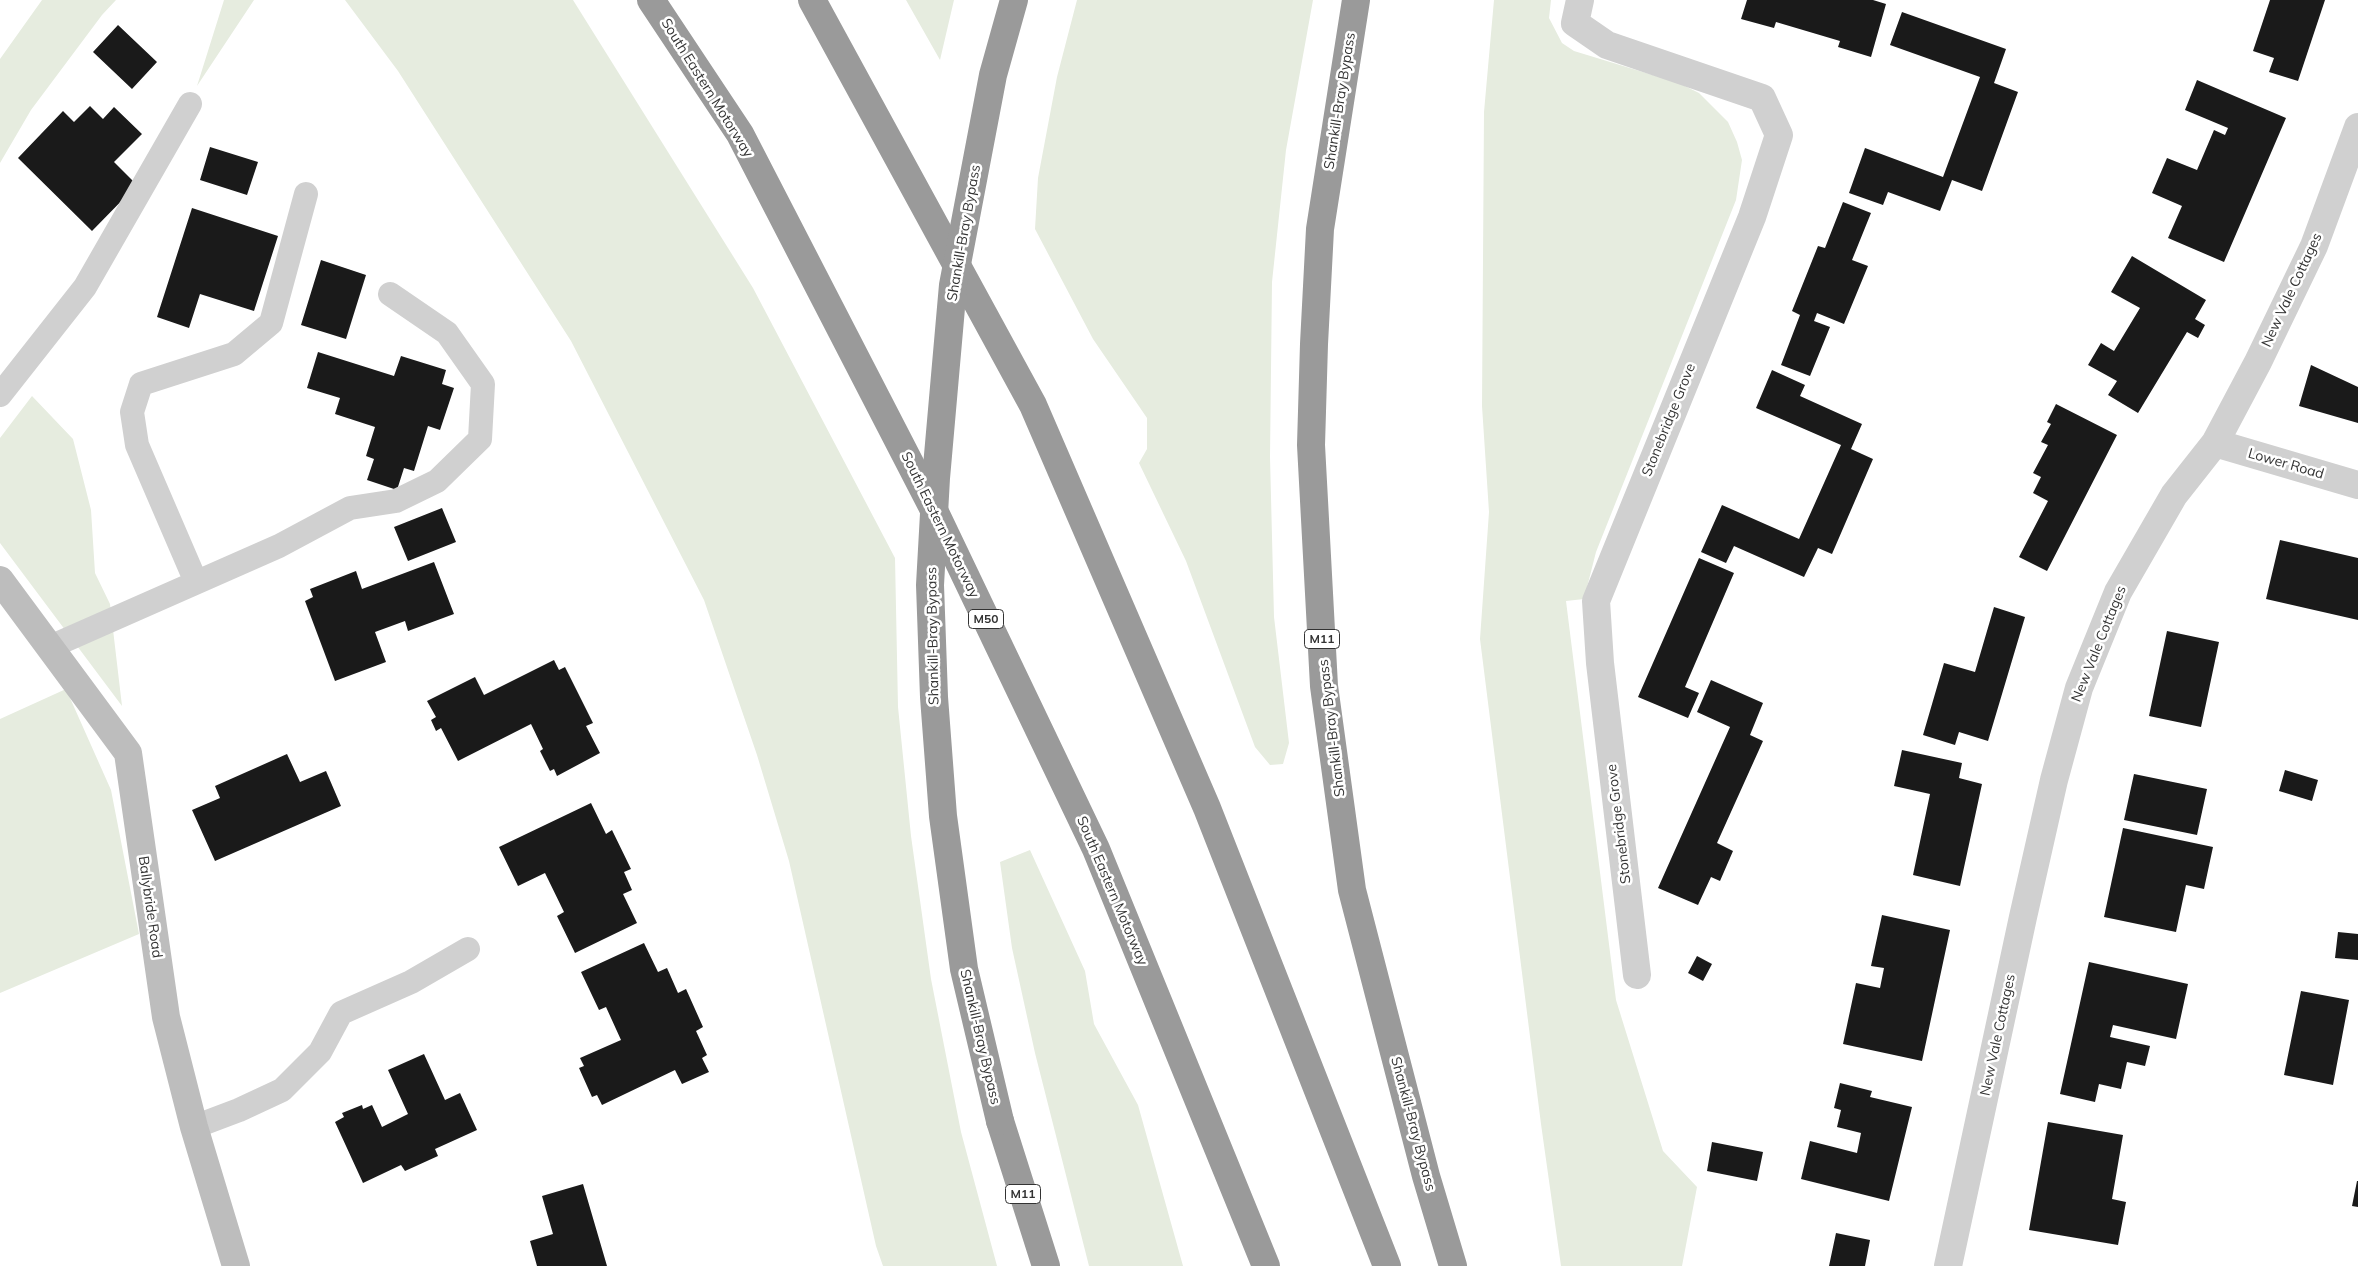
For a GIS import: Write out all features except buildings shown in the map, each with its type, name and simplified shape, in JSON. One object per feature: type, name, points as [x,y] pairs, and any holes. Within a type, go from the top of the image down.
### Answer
[{"type":"highway","name":"South Eastern Motorway","points":[[651,0],[740,134],[931,504],[1096,849],[1266,1266]]},
{"type":"highway","points":[[812,0],[1033,405],[1207,808],[1387,1266]]},
{"type":"highway","name":"Shankill-Bray Bypass","points":[[1014,0],[993,75],[968,201],[954,285],[937,468],[930,585],[934,697],[943,816],[964,970],[1000,1121],[1046,1266]]},
{"type":"highway","name":"Shankill-Bray Bypass","points":[[1356,0],[1320,228],[1314,344],[1311,446],[1324,686],[1352,890],[1426,1176],[1453,1266]]},
{"type":"street","name":"Stonebridge Grove","points":[[1580,0],[1575,23],[1607,45],[1762,98],[1779,135],[1752,217],[1596,601],[1600,663],[1637,976]]},
{"type":"street","name":"New Vale Cottages","points":[[1948,1266],[2054,780],[2079,688],[2118,592],[2174,494],[2215,444],[2258,362],[2314,246],[2358,127]]},
{"type":"street","name":"Lower Road","points":[[2215,444],[2358,485]]},
{"type":"street","name":"Ballybride Road","points":[[0,580],[128,753],[166,1017],[194,1127],[236,1266]]},
{"type":"lane","points":[[0,395],[85,287],[190,104]]},
{"type":"lane","points":[[196,582],[137,445],[132,412],[141,384],[234,354],[271,323],[306,194]]},
{"type":"lane","points":[[50,647],[279,546],[350,508],[396,500],[437,481],[480,440],[483,384],[447,333],[390,294]]},
{"type":"lane","points":[[194,1127],[239,1110],[282,1090],[320,1052],[341,1013],[411,982],[468,949]]},
{"type":"shaded area","points":[[42,0],[116,0],[102,15],[31,110],[0,163],[0,59]]},
{"type":"shaded area","points":[[224,0],[254,0],[197,86]]},
{"type":"shaded area","points":[[345,0],[573,0],[753,288],[895,558],[898,707],[911,836],[931,979],[961,1132],[997,1266],[883,1266],[876,1246],[789,861],[757,755],[704,600],[571,341],[398,71]]},
{"type":"shaded area","points":[[906,0],[954,0],[940,60]]},
{"type":"shaded area","points":[[1077,0],[1313,0],[1286,150],[1272,282],[1270,457],[1274,617],[1289,743],[1283,764],[1270,765],[1255,747],[1186,561],[1139,463],[1147,449],[1147,418],[1093,339],[1035,229],[1038,178],[1057,77]]},
{"type":"shaded area","points":[[1494,0],[1551,0],[1549,18],[1562,43],[1574,51],[1679,83],[1699,93],[1728,122],[1737,142],[1742,160],[1736,200],[1596,552],[1584,599],[1566,601],[1616,1000],[1663,1151],[1697,1187],[1682,1266],[1561,1266],[1541,1124],[1480,639],[1489,512],[1482,406],[1484,112]]},
{"type":"shaded area","points":[[32,396],[73,439],[91,510],[95,573],[110,604],[122,706],[0,543],[0,438]]},
{"type":"shaded area","points":[[66,689],[111,790],[139,934],[0,993],[0,719]]},
{"type":"shaded area","points":[[1030,850],[1085,971],[1094,1024],[1138,1105],[1183,1266],[1089,1266],[1035,1053],[1012,948],[1000,862]]}]
